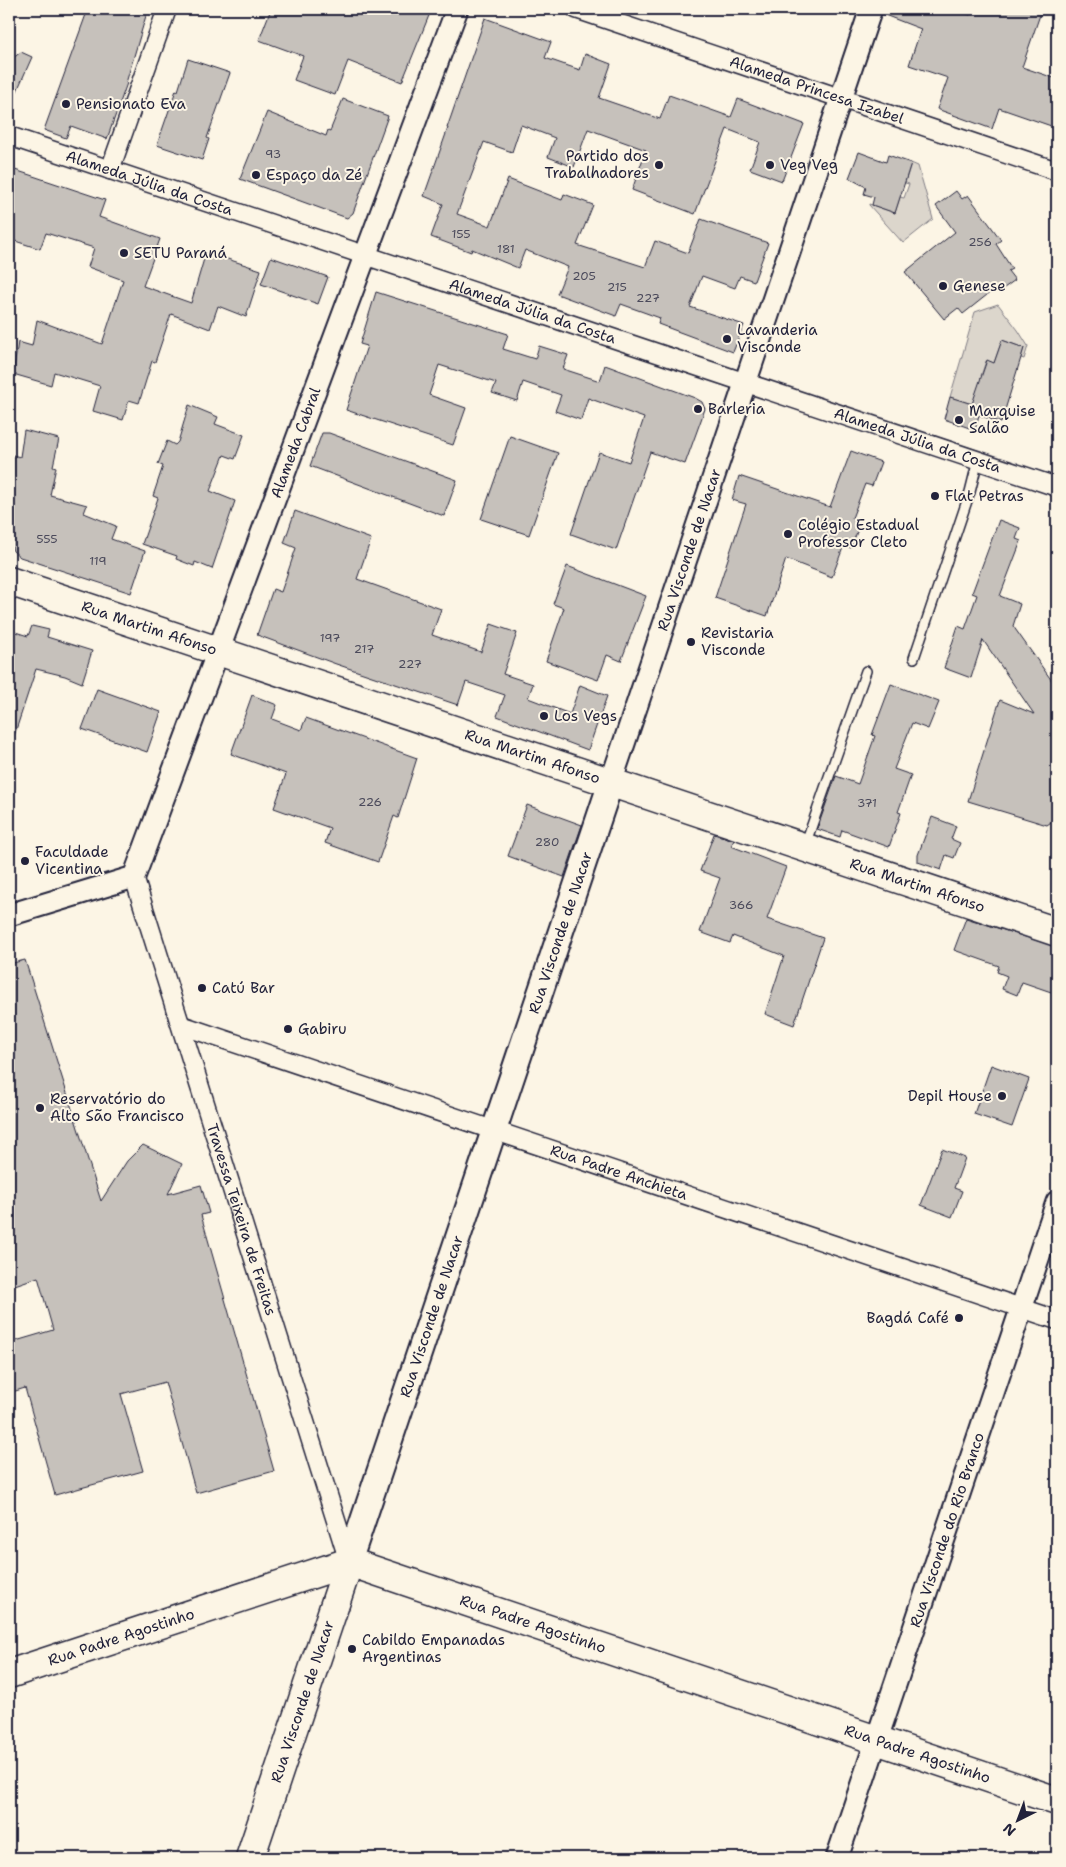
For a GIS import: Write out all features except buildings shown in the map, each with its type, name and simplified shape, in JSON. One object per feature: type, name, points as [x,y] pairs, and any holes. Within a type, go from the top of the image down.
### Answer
[{"type":"main road","name":"Rua Martim Afonso","points":[[9,581],[1057,932]]},
{"type":"main road","name":"Rua Visconde de Nacar","points":[[250,1858],[611,782]]},
{"type":"main road","name":"Rua Padre Agostinho","points":[[9,1674],[349,1562],[1057,1801]]},
{"type":"street","points":[[110,170],[167,9]]},
{"type":"street","name":"Alameda Cabral","points":[[134,877],[456,9]]},
{"type":"street","name":"Alameda Princesa Izabel","points":[[576,9],[1057,171]]},
{"type":"street","name":"Rua Visconde de Nacar","points":[[611,782],[871,9]]},
{"type":"street","name":"Alameda Júlia da Costa","points":[[9,136],[1057,487]]},
{"type":"street","points":[[9,915],[134,877]]},
{"type":"street","name":"Travessa Teixeira de Freitas","points":[[134,877],[349,1562]]},
{"type":"street","name":"Rua Padre Anchieta","points":[[181,1026],[1057,1320]]},
{"type":"street","name":"Rua Visconde do Rio Branco","points":[[837,1858],[1057,1202]]},
{"type":"lane","points":[[914,658],[970,492],[978,460]]},
{"type":"lane","points":[[804,847],[866,671]]},
{"type":"shaded area","points":[[911,163],[918,166],[933,219],[903,243],[869,204],[895,213],[900,197],[904,198],[909,184],[905,183]]},
{"type":"shaded area","points":[[998,304],[1028,346],[1024,359],[1021,358],[1024,348],[1002,340],[994,363],[986,361],[981,376],[988,379],[978,406],[950,397],[975,312]]},
{"type":"place","name":"Pensionato Eva","points":[[66,104]]},
{"type":"place","name":"Partido dos Trabalhadores","points":[[659,165]]},
{"type":"place","name":"Veg Veg","points":[[770,165]]},
{"type":"place","name":"Espaço da Zé","points":[[256,175]]},
{"type":"place","name":"SETU Paraná","points":[[124,253]]},
{"type":"place","name":"Genese","points":[[943,286]]},
{"type":"place","name":"Lavanderia Visconde","points":[[727,339]]},
{"type":"place","name":"Barleria","points":[[698,409]]},
{"type":"place","name":"Marquise Salão","points":[[959,420]]},
{"type":"place","name":"Flat Petras","points":[[935,496]]},
{"type":"place","name":"Colégio Estadual Professor Cleto","points":[[788,534]]},
{"type":"place","name":"Revistaria Visconde","points":[[691,642]]},
{"type":"place","name":"Los Vegs","points":[[544,716]]},
{"type":"place","name":"Faculdade Vicentina","points":[[25,861]]},
{"type":"place","name":"Catú Bar","points":[[202,988]]},
{"type":"place","name":"Gabiru","points":[[288,1029]]},
{"type":"place","name":"Depil House","points":[[1002,1096]]},
{"type":"place","name":"Reservatório do Alto São Francisco","points":[[40,1108]]},
{"type":"place","name":"Bagdá Café","points":[[959,1318]]},
{"type":"place","name":"Cabildo Empanadas Argentinas","points":[[352,1649]]}]
